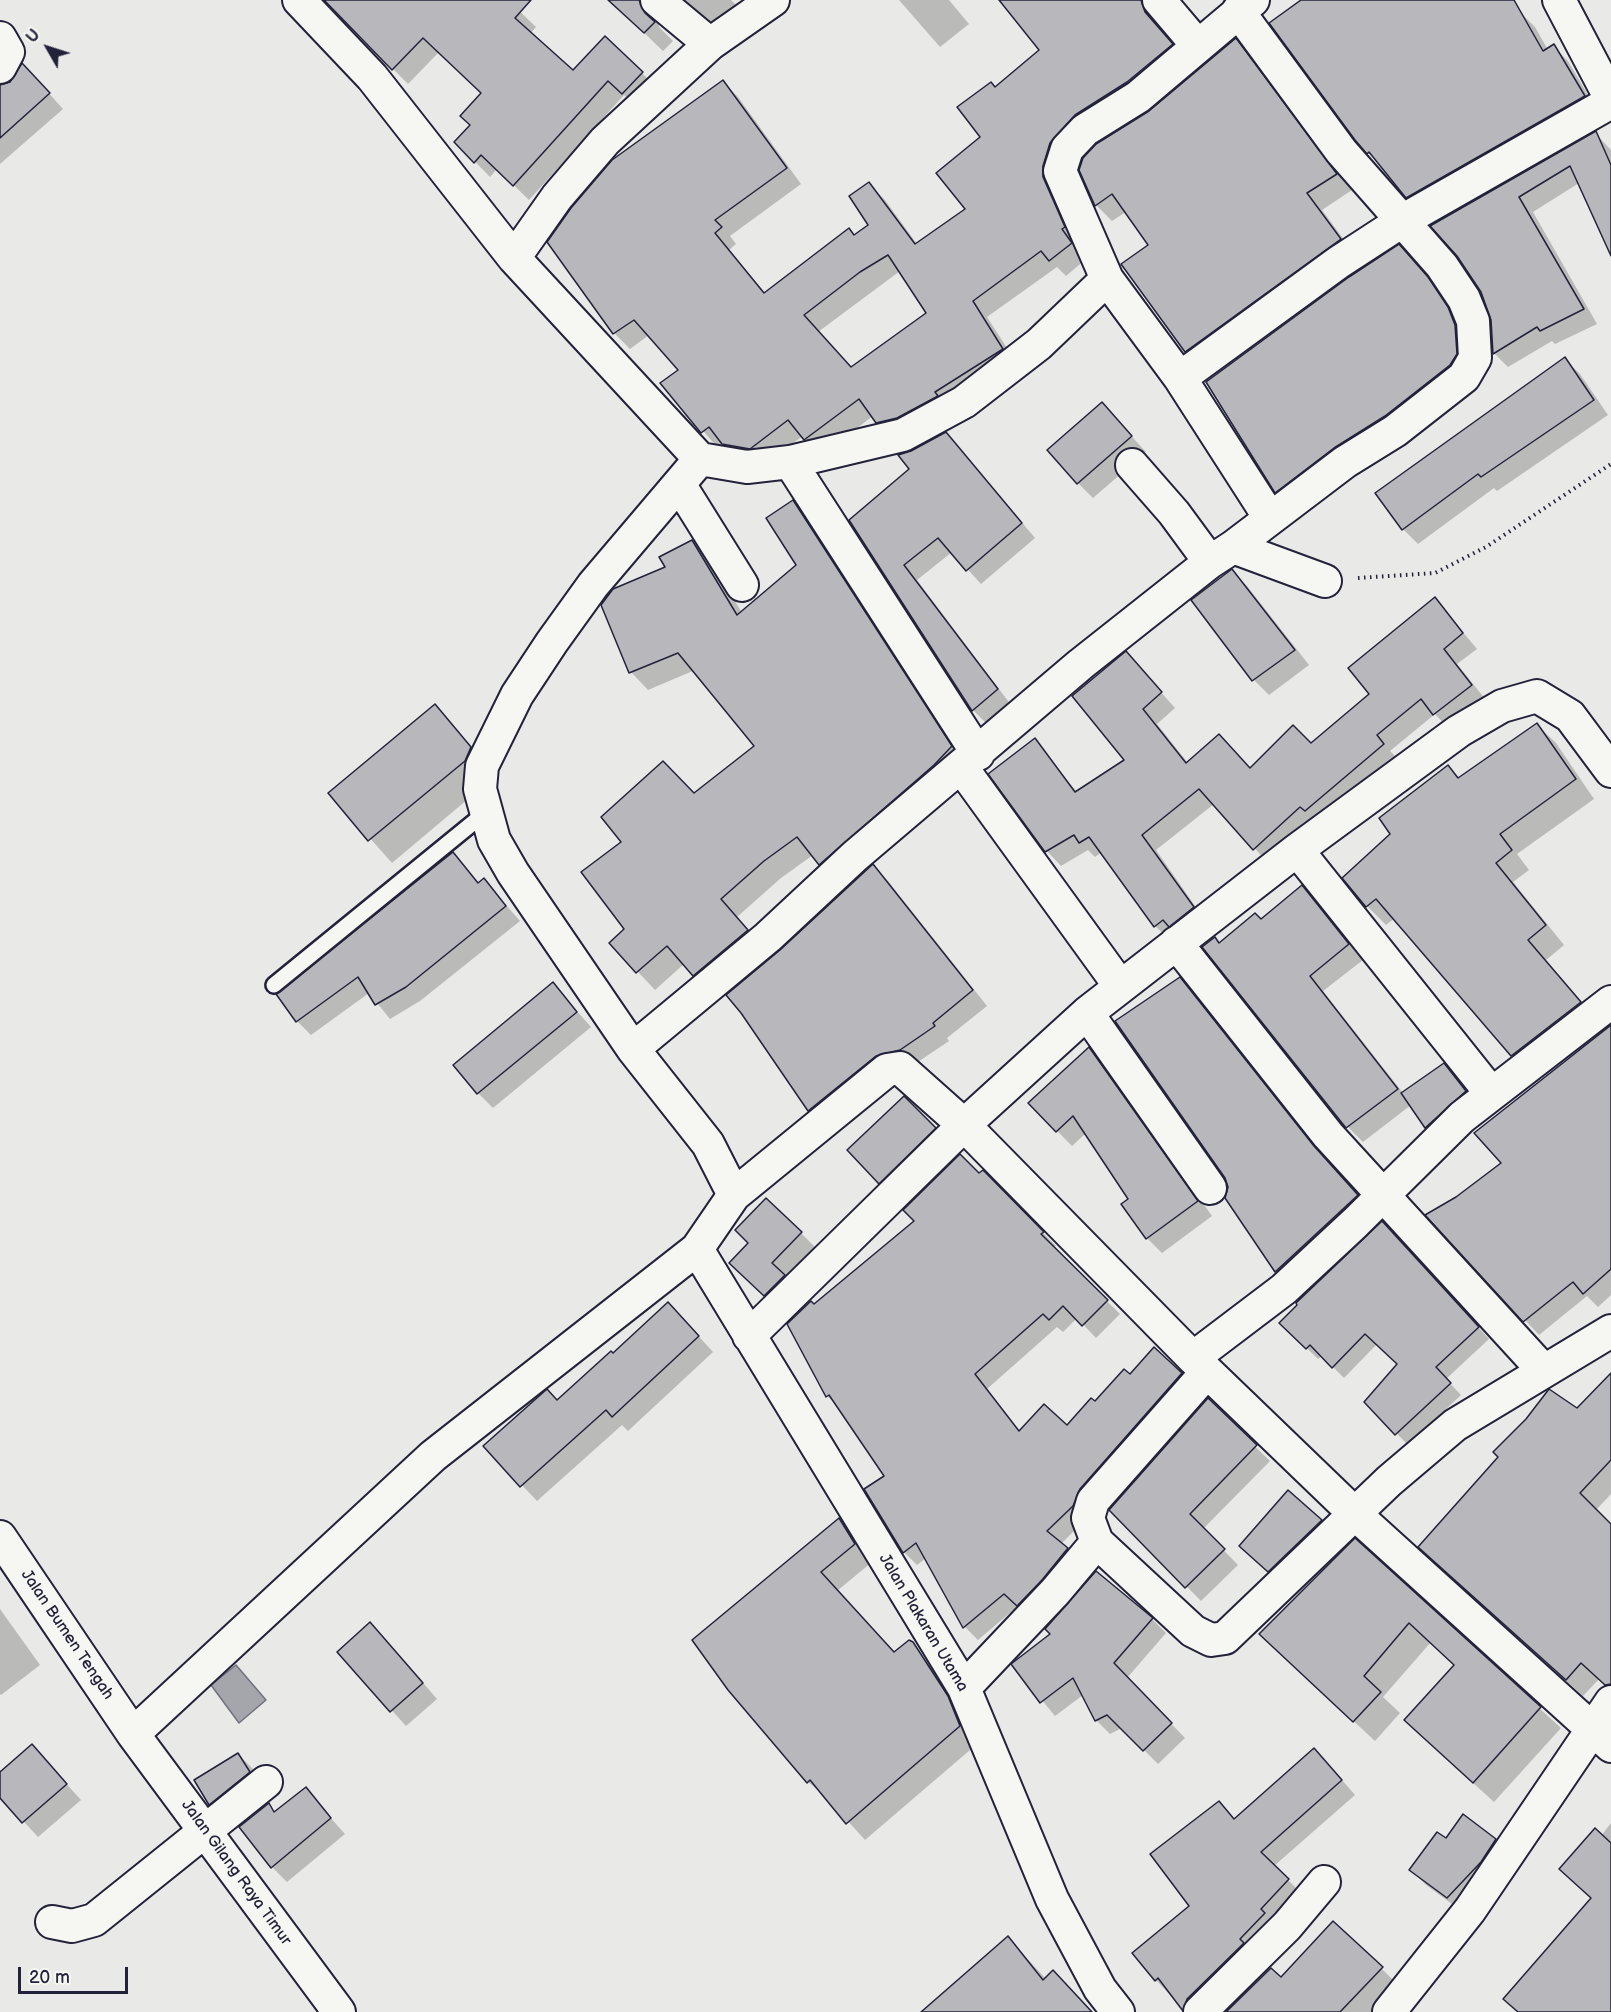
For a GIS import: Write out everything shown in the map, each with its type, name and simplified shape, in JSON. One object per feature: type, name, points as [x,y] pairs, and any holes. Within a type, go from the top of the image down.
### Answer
[{"type":"street","points":[[299,0],[372,77],[514,258],[700,459],[747,467],[790,462],[903,435],[964,402],[1039,344],[1107,279]]},
{"type":"street","points":[[657,0],[710,44]]},
{"type":"street","points":[[514,258],[557,197],[605,141],[710,44],[773,0]]},
{"type":"street","points":[[1160,0],[1198,46]]},
{"type":"street","points":[[1180,378],[1339,262],[1402,220],[1611,100],[1559,0]]},
{"type":"street","points":[[633,1049],[741,960],[855,856],[970,761],[1081,664],[1270,518],[1345,462],[1395,430],[1464,377],[1475,357],[1473,321],[1464,299],[1442,266],[1341,151],[1245,6],[1138,97],[1085,130],[1067,149],[1060,171],[1107,279],[1180,378],[1270,518]]},
{"type":"street","points":[[0,38],[8,52],[0,67]]},
{"type":"street","points":[[700,459],[593,585],[517,695],[483,765],[480,789],[494,840],[513,873],[633,1049],[708,1144],[734,1195]]},
{"type":"street","points":[[790,462],[970,761],[1120,986]]},
{"type":"street","points":[[1132,465],[1174,513],[1222,554],[1325,581]]},
{"type":"street","points":[[679,484],[742,585]]},
{"type":"street","points":[[749,1336],[963,1125],[1087,1013],[1297,850],[1459,731],[1502,706],[1537,696],[1570,716],[1611,771]]},
{"type":"street","points":[[1297,850],[1491,1093]]},
{"type":"street","points":[[1176,943],[1328,1135],[1544,1371]]},
{"type":"street","points":[[1611,1002],[1462,1117],[1383,1196],[1200,1365],[1093,1501],[1088,1518],[1097,1542],[1193,1631],[1211,1640],[1225,1638],[1355,1514],[1455,1425],[1611,1331]]},
{"type":"street","points":[[1087,1013],[1210,1188]]},
{"type":"street","points":[[133,1734],[433,1456],[697,1249],[734,1195],[887,1070],[900,1068],[910,1074],[963,1125],[1076,1236],[1200,1365],[1355,1514],[1602,1738]]},
{"type":"street","name":"Jalan Plakaran Utama","points":[[697,1249],[964,1688],[1052,1899],[1100,1989],[1118,2012]]},
{"type":"street","name":"Jalan Bumen Tengah","points":[[0,1537],[133,1734]]},
{"type":"street","points":[[964,1688],[1055,1592],[1097,1542]]},
{"type":"street","points":[[1389,2012],[1602,1738],[1611,1702]]},
{"type":"street","name":"Jalan Gilang Raya Timur","points":[[133,1734],[339,2012]]},
{"type":"street","points":[[52,1922],[72,1926],[94,1920],[266,1782]]},
{"type":"street","points":[[1200,2012],[1287,1926],[1324,1882]]},
{"type":"lane","points":[[274,985],[485,813]]},
{"type":"path","points":[[1325,581],[1435,573],[1486,547],[1611,464]]},
{"type":"shaded area","points":[[236,1665],[266,1700],[239,1723],[211,1685]]},
{"type":"building","points":[[324,0],[531,0],[515,18],[573,70],[605,36],[643,72],[622,94],[608,81],[513,186],[481,155],[474,163],[454,142],[470,125],[460,116],[481,93],[423,38],[392,70]]},
{"type":"building","points":[[608,0],[639,0],[645,13],[655,22],[644,33]]},
{"type":"building","points":[[999,0],[1141,0],[1145,12],[1173,44],[1127,82],[1075,115],[1050,143],[1043,166],[1043,177],[1065,227],[1062,229],[1072,243],[1049,261],[1041,251],[973,301],[1003,349],[935,392],[938,396],[897,418],[876,423],[859,399],[804,440],[788,420],[750,449],[722,444],[709,427],[701,433],[660,383],[678,370],[634,320],[613,334],[547,242],[571,208],[612,160],[723,80],[787,168],[715,220],[722,227],[715,233],[764,293],[849,228],[854,235],[868,225],[849,196],[869,182],[915,244],[965,209],[936,173],[980,137],[957,107],[991,82],[995,87],[1039,50]],"holes":[[[888,255],[926,313],[851,367],[804,315],[860,272]]]},
{"type":"building","points":[[1301,0],[1514,0],[1543,51],[1554,44],[1585,96],[1406,198],[1369,152],[1367,154],[1355,140],[1269,23]]},
{"type":"building","points":[[1236,38],[1337,174],[1307,193],[1341,239],[1185,352],[1121,264],[1148,245],[1112,194],[1095,206],[1079,170],[1083,158],[1096,144],[1149,111]]},
{"type":"building","points":[[22,63],[50,93],[0,138],[0,85],[10,82]]},
{"type":"building","points":[[1596,131],[1611,165],[1611,256],[1570,166],[1519,197],[1584,309],[1540,331],[1537,327],[1493,354],[1491,320],[1481,292],[1457,256],[1430,226]]},
{"type":"building","points":[[1399,244],[1428,277],[1448,307],[1455,325],[1457,354],[1450,365],[1385,416],[1334,448],[1275,493],[1206,382],[1349,277]]},
{"type":"building","points":[[1565,357],[1594,400],[1481,477],[1478,474],[1402,530],[1375,493]]},
{"type":"building","points":[[1102,402],[1132,436],[1077,484],[1047,450]]},
{"type":"building","points":[[946,432],[1022,523],[966,571],[938,538],[904,565],[998,689],[972,711],[849,520],[909,469],[898,455],[911,451]]},
{"type":"building","points":[[793,500],[952,746],[934,765],[819,865],[797,837],[764,861],[721,899],[748,930],[693,976],[667,946],[636,973],[609,943],[624,929],[581,872],[621,842],[601,817],[663,761],[694,793],[754,746],[678,653],[629,673],[601,605],[613,589],[665,567],[659,557],[692,540],[737,615],[796,565],[766,518]]},
{"type":"building","points":[[1232,569],[1295,650],[1252,681],[1191,600]]},
{"type":"building","points":[[1435,597],[1463,633],[1444,649],[1472,685],[1433,715],[1421,699],[1377,735],[1384,744],[1305,811],[1300,807],[1253,850],[1199,789],[1142,835],[1194,907],[1169,927],[1163,920],[1154,927],[1089,837],[1079,843],[1074,835],[1045,852],[988,774],[1035,738],[1075,792],[1124,760],[1072,696],[1126,651],[1162,692],[1143,709],[1186,763],[1219,734],[1250,768],[1293,725],[1311,743],[1369,694],[1348,668]]},
{"type":"building","points":[[435,704],[471,747],[465,761],[368,841],[328,793]]},
{"type":"building","points":[[1537,723],[1576,779],[1500,834],[1512,850],[1496,863],[1546,925],[1528,940],[1581,1002],[1511,1056],[1376,899],[1366,907],[1342,878],[1390,834],[1379,818],[1448,765],[1458,778]]},
{"type":"building","points":[[453,852],[478,883],[484,878],[506,906],[406,987],[375,1005],[358,977],[296,1022],[276,994]]},
{"type":"building","points":[[873,864],[973,990],[933,1023],[935,1026],[900,1050],[876,1056],[808,1111],[741,1013],[726,995],[780,950]]},
{"type":"building","points":[[1302,885],[1349,944],[1310,976],[1398,1089],[1346,1128],[1202,947],[1215,937],[1219,943],[1255,913],[1261,919]]},
{"type":"building","points":[[1180,977],[1314,1146],[1358,1195],[1275,1272],[1225,1198],[1228,1187],[1225,1178],[1115,1021]]},
{"type":"building","points":[[553,982],[577,1012],[477,1094],[453,1065]]},
{"type":"building","points":[[1611,1025],[1611,1269],[1583,1294],[1573,1282],[1523,1322],[1425,1215],[1456,1197],[1501,1163],[1474,1133]]},
{"type":"building","points":[[1089,1047],[1198,1201],[1146,1239],[1121,1204],[1128,1199],[1073,1116],[1056,1132],[1028,1103]]},
{"type":"building","points":[[1444,1063],[1466,1091],[1425,1128],[1401,1093]]},
{"type":"building","points":[[904,1096],[936,1128],[879,1184],[847,1150]]},
{"type":"building","points":[[960,1154],[979,1173],[983,1170],[1044,1232],[1041,1234],[1108,1300],[1082,1326],[1063,1306],[1049,1320],[1043,1314],[975,1374],[1019,1431],[1044,1404],[1067,1425],[1091,1398],[1095,1401],[1124,1369],[1130,1374],[1154,1347],[1182,1373],[1080,1489],[1073,1506],[1047,1531],[1068,1548],[1042,1580],[1017,1606],[1004,1594],[963,1628],[916,1543],[903,1553],[864,1489],[884,1476],[829,1395],[826,1397],[787,1324],[811,1301],[814,1304],[914,1221],[903,1210]]},
{"type":"building","points":[[766,1198],[802,1232],[772,1263],[785,1275],[764,1296],[729,1263],[748,1243],[735,1230]]},
{"type":"building","points":[[1382,1221],[1479,1327],[1436,1367],[1451,1383],[1395,1435],[1364,1402],[1397,1364],[1365,1334],[1332,1368],[1310,1345],[1306,1349],[1279,1323],[1297,1305],[1296,1303]]},
{"type":"building","points":[[668,1302],[699,1336],[612,1417],[606,1410],[520,1487],[483,1446],[547,1389],[557,1400],[611,1351],[613,1353]]},
{"type":"building","points":[[1611,1373],[1611,1460],[1580,1493],[1611,1524],[1611,1684],[1605,1685],[1581,1663],[1566,1680],[1418,1547],[1498,1457],[1493,1452],[1526,1419],[1549,1389],[1577,1408]]},
{"type":"building","points":[[1208,1398],[1257,1445],[1190,1514],[1225,1549],[1185,1588],[1109,1510]]},
{"type":"building","points":[[1288,1490],[1322,1520],[1268,1572],[1239,1546]]},
{"type":"building","points":[[839,1518],[855,1544],[821,1572],[894,1652],[909,1640],[913,1642],[948,1696],[960,1726],[846,1824],[810,1780],[807,1783],[728,1690],[692,1640]]},
{"type":"building","points":[[1355,1538],[1541,1707],[1473,1783],[1404,1720],[1454,1665],[1409,1623],[1364,1676],[1381,1692],[1353,1722],[1259,1634]]},
{"type":"building","points":[[1096,1571],[1153,1618],[1114,1663],[1172,1723],[1143,1751],[1107,1715],[1095,1721],[1073,1678],[1040,1703],[1011,1664],[1050,1634],[1045,1629]]},
{"type":"building","points":[[370,1622],[423,1683],[390,1712],[337,1652]]},
{"type":"building","points":[[32,1744],[67,1784],[22,1823],[0,1798],[0,1772]]},
{"type":"building","points":[[1314,1748],[1342,1780],[1261,1852],[1289,1879],[1261,1909],[1265,1913],[1240,1939],[1244,1943],[1187,1999],[1183,2011],[1158,1978],[1155,1981],[1132,1953],[1189,1906],[1150,1854],[1219,1801],[1234,1819]]},
{"type":"building","points":[[238,1753],[250,1772],[209,1805],[194,1780]]},
{"type":"building","points":[[306,1787],[331,1818],[271,1868],[239,1827],[269,1803],[274,1812]]},
{"type":"building","points":[[1463,1814],[1496,1839],[1481,1862],[1447,1898],[1409,1870],[1437,1832],[1446,1838]]},
{"type":"building","points":[[1595,1828],[1611,1843],[1611,2012],[1518,2012],[1503,1999],[1591,1898],[1559,1869]]},
{"type":"building","points":[[1333,1921],[1383,1967],[1340,2012],[1226,2012],[1271,1968],[1281,1977]]},
{"type":"building","points":[[1008,1936],[1043,1980],[1053,1970],[1092,2012],[921,2012]]}]
